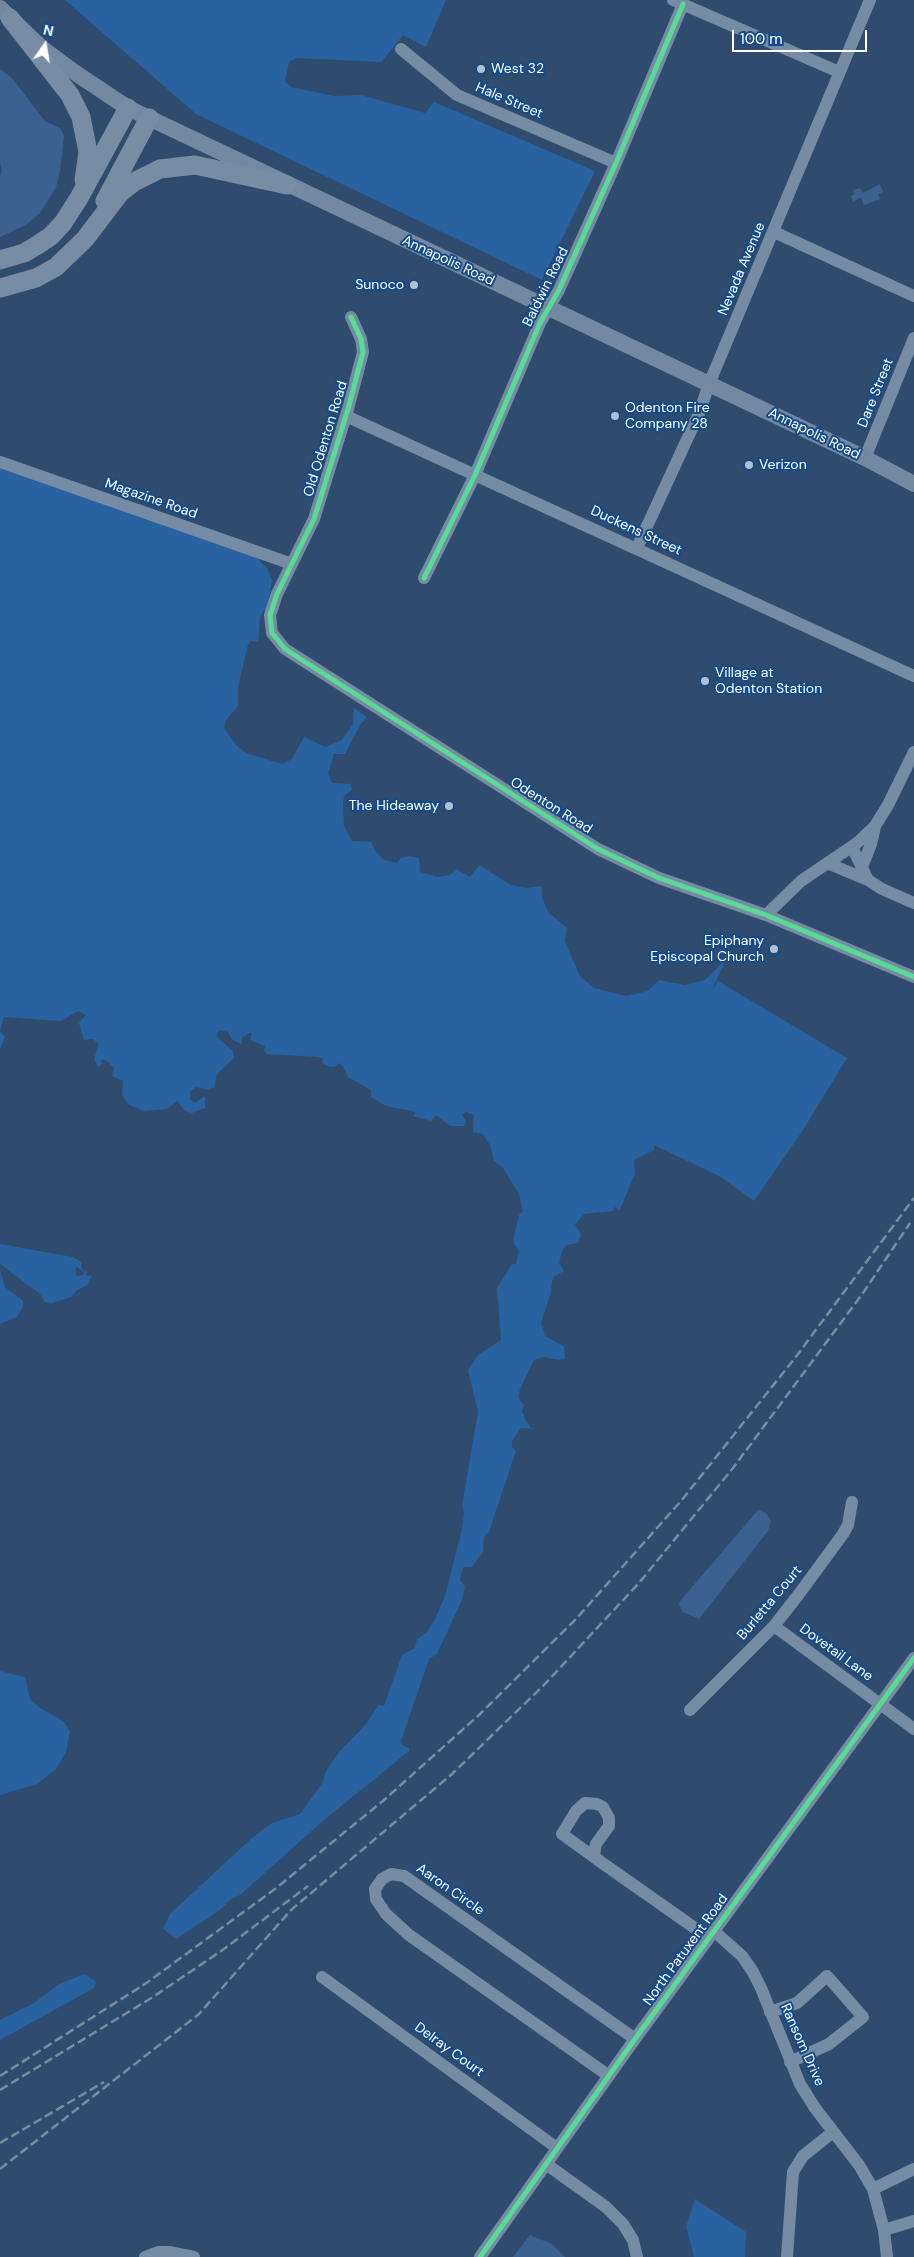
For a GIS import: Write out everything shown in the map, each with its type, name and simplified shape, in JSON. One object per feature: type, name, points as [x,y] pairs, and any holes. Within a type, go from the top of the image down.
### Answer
[{"type":"highway","points":[[5,13],[70,95],[81,117],[88,152],[88,168],[79,198]]},
{"type":"highway","points":[[0,260],[24,253],[50,236],[63,223],[79,198],[128,108]]},
{"type":"highway","points":[[85,239],[149,118]]},
{"type":"highway","points":[[0,288],[36,278],[56,267],[85,239],[120,193],[134,182],[160,169],[195,165],[287,185]]},
{"type":"main road","name":"Annapolis Road","points":[[5,13],[74,72],[128,108],[865,458],[914,484]]},
{"type":"street","name":"Nevada Avenue","points":[[637,548],[700,411],[709,384],[870,0]]},
{"type":"street","points":[[678,2],[839,72]]},
{"type":"street","name":"Baldwin Road","points":[[424,578],[475,475],[548,307],[559,290],[616,163],[678,2]]},
{"type":"street","name":"Hale Street","points":[[401,50],[457,95],[616,163]]},
{"type":"street","points":[[774,232],[914,296]]},
{"type":"street","name":"Old Odenton Road","points":[[292,564],[307,538],[314,519],[346,416],[363,352],[361,339],[351,317]]},
{"type":"street","name":"Dare Street","points":[[865,458],[914,338]]},
{"type":"street","name":"Duckens Street","points":[[346,416],[914,676]]},
{"type":"street","name":"Magazine Road","points":[[0,462],[292,564]]},
{"type":"street","name":"Odenton Road","points":[[292,564],[270,615],[272,632],[285,649],[598,849],[660,878],[766,915],[914,977]]},
{"type":"street","points":[[766,915],[800,881],[852,847],[875,826],[888,805],[914,752]]},
{"type":"street","points":[[862,867],[871,844],[875,826]]},
{"type":"street","points":[[852,847],[868,880]]},
{"type":"street","points":[[827,863],[868,880],[882,889],[914,903]]},
{"type":"street","name":"Burletta Court","points":[[690,1710],[774,1626],[843,1534],[848,1525],[852,1502]]},
{"type":"street","name":"Dovetail Lane","points":[[774,1626],[914,1729]]},
{"type":"street","name":"North Patuxent Road","points":[[480,2257],[635,2039],[914,1658]]},
{"type":"street","name":"Ransom Drive","points":[[598,1860],[594,1855],[594,1849],[608,1826],[609,1818],[603,1807],[597,1804],[585,1803],[576,1811],[562,1834],[598,1860],[742,1956],[761,1988],[800,2084],[833,2132],[859,2165],[873,2189],[884,2230],[887,2257]]},
{"type":"street","name":"Aaron Circle","points":[[609,2076],[402,1929],[386,1914],[376,1899],[375,1889],[382,1879],[391,1874],[404,1876],[635,2039]]},
{"type":"street","points":[[770,2012],[797,2004],[827,1976],[863,2017],[829,2044],[790,2062]]},
{"type":"street","name":"Delray Court","points":[[322,1977],[557,2148]]},
{"type":"street","points":[[787,2257],[793,2172],[803,2156],[833,2132]]},
{"type":"street","points":[[546,2164],[606,2207],[623,2224],[633,2240],[637,2257]]},
{"type":"street","points":[[873,2189],[914,2169]]},
{"type":"street","points":[[884,2230],[914,2221]]},
{"type":"street","points":[[145,2257],[158,2252],[169,2252],[194,2257]]},
{"type":"shaded area","points":[[65,0],[446,0],[426,47],[403,35],[381,62],[296,58],[289,62],[285,82],[291,87],[334,96],[361,95],[425,113],[434,102],[595,171],[542,280],[196,114]]},
{"type":"shaded area","points":[[0,69],[12,78],[45,121],[60,128],[64,136],[60,171],[56,187],[49,199],[40,213],[26,225],[0,237],[0,177],[2,170],[0,163]]},
{"type":"shaded area","points":[[880,184],[883,192],[878,194],[880,199],[864,205],[861,197],[853,202],[851,196],[855,194],[853,190],[860,188],[863,193]]},
{"type":"shaded area","points":[[0,467],[256,557],[267,568],[272,580],[268,609],[263,611],[260,618],[258,642],[251,641],[248,645],[238,687],[238,706],[226,720],[224,728],[236,745],[246,753],[282,764],[292,759],[304,737],[325,747],[342,740],[353,724],[354,708],[367,717],[360,725],[345,754],[334,754],[328,773],[332,783],[351,784],[352,790],[344,796],[343,804],[344,826],[352,841],[371,842],[376,852],[384,860],[397,863],[401,858],[410,856],[419,858],[420,872],[438,877],[450,875],[456,869],[470,877],[479,865],[511,885],[526,888],[542,886],[542,897],[548,912],[567,928],[565,941],[580,976],[594,988],[626,996],[648,991],[659,980],[685,985],[705,980],[726,959],[712,990],[718,981],[847,1058],[803,1130],[754,1201],[721,1177],[654,1145],[654,1150],[634,1160],[635,1173],[620,1210],[615,1207],[613,1211],[584,1214],[575,1225],[581,1234],[578,1243],[567,1245],[563,1249],[559,1262],[564,1271],[553,1277],[550,1295],[541,1323],[545,1336],[564,1346],[565,1359],[559,1360],[544,1357],[534,1360],[520,1389],[518,1398],[524,1405],[522,1411],[525,1419],[530,1427],[536,1429],[521,1428],[512,1441],[512,1447],[516,1451],[489,1532],[484,1537],[483,1552],[472,1567],[464,1567],[462,1570],[460,1580],[465,1586],[462,1600],[437,1654],[429,1659],[401,1741],[402,1745],[409,1748],[409,1751],[324,1820],[240,1895],[231,1899],[220,1910],[176,1939],[163,1929],[170,1914],[253,1837],[272,1823],[300,1814],[323,1782],[326,1771],[340,1751],[367,1723],[378,1705],[384,1706],[402,1655],[415,1648],[417,1639],[427,1632],[436,1617],[445,1596],[461,1534],[464,1514],[462,1505],[478,1412],[468,1370],[478,1355],[501,1340],[497,1288],[512,1264],[516,1264],[519,1251],[514,1243],[514,1236],[519,1215],[523,1211],[519,1194],[503,1168],[494,1161],[490,1145],[483,1134],[473,1132],[474,1115],[466,1112],[462,1115],[466,1121],[464,1126],[450,1126],[436,1115],[431,1121],[413,1116],[416,1113],[386,1106],[371,1097],[371,1090],[348,1077],[343,1066],[338,1063],[337,1066],[331,1067],[323,1064],[322,1058],[318,1057],[267,1054],[264,1051],[265,1046],[250,1040],[252,1033],[242,1038],[242,1044],[232,1040],[228,1032],[220,1030],[216,1036],[233,1051],[234,1058],[217,1074],[214,1087],[208,1090],[196,1087],[190,1092],[190,1099],[195,1103],[205,1096],[205,1108],[192,1113],[185,1111],[177,1101],[167,1109],[144,1111],[129,1105],[122,1095],[123,1081],[112,1076],[114,1068],[107,1061],[101,1059],[102,1065],[98,1067],[94,1059],[99,1043],[92,1039],[84,1040],[79,1023],[86,1015],[78,1011],[61,1021],[4,1017],[0,1031]]},
{"type":"shaded area","points":[[0,1031],[5,1037],[0,1050]]},
{"type":"shaded area","points":[[0,1244],[73,1257],[81,1262],[83,1272],[76,1266],[76,1276],[83,1275],[84,1271],[87,1271],[86,1276],[92,1275],[88,1285],[77,1290],[71,1297],[52,1303],[45,1302],[40,1294],[0,1264]]},
{"type":"shaded area","points":[[0,1270],[5,1287],[23,1301],[23,1307],[17,1317],[0,1324]]},
{"type":"shaded area","points":[[758,1510],[766,1513],[771,1521],[768,1531],[699,1619],[683,1612],[679,1604],[680,1601]]},
{"type":"shaded area","points":[[0,1671],[25,1677],[30,1699],[40,1708],[63,1721],[70,1731],[66,1752],[56,1769],[37,1784],[0,1795]]},
{"type":"shaded area","points":[[85,1974],[96,1982],[94,1988],[0,2040],[0,2020],[34,2003],[59,1984]]},
{"type":"shaded area","points":[[695,2199],[746,2232],[745,2257],[694,2257],[686,2227]]},
{"type":"shaded area","points":[[530,2235],[552,2244],[565,2257],[513,2257]]},
{"type":"railway","points":[[0,2076],[145,1984],[275,1889],[384,1800],[479,1715],[576,1619],[681,1501],[795,1358],[914,1198]]},
{"type":"railway","points":[[0,2169],[199,2014],[291,1910],[452,1774],[544,1685],[639,1583],[733,1468],[863,1293],[910,1223]]},
{"type":"railway","points":[[0,2090],[153,1997],[224,1949],[308,1886]]},
{"type":"railway","points":[[0,2143],[104,2082]]},
{"type":"cycle path","points":[[424,578],[475,475],[540,323],[559,290],[616,163],[683,4]]},
{"type":"cycle path","points":[[351,317],[361,339],[363,352],[348,409],[314,519],[277,594],[270,615],[272,633],[285,649],[598,849],[659,878],[766,915],[914,977]]},
{"type":"cycle path","points":[[480,2257],[635,2039],[914,1658]]},
{"type":"place","name":"West 32","points":[[481,69]]},
{"type":"place","name":"Sunoco","points":[[414,285]]},
{"type":"place","name":"Odenton Fire Company 28","points":[[615,416]]},
{"type":"place","name":"Verizon","points":[[749,465]]},
{"type":"place","name":"Village at Odenton Station","points":[[705,681]]},
{"type":"place","name":"The Hideaway","points":[[449,806]]},
{"type":"place","name":"Epiphany Episcopal Church","points":[[774,949]]}]
